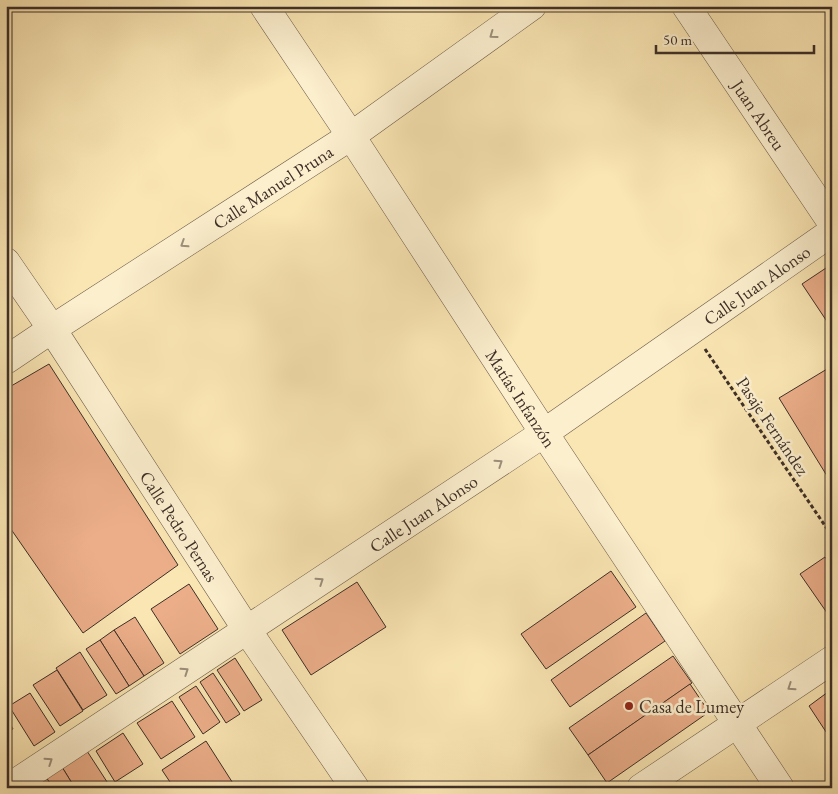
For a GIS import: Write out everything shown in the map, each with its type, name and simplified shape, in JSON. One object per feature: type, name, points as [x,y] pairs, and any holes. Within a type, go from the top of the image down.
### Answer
[{"type":"street","name":"Matías Infanzón","points":[[264,6],[780,788]]},
{"type":"street","name":"Calle Manuel Pruna","points":[[6,360],[351,136],[532,6]]},
{"type":"street","name":"Juan Abreu","points":[[686,6],[832,223]]},
{"type":"street","name":"Calle Juan Alonso","points":[[8,788],[544,433],[832,232]]},
{"type":"street","name":"Calle Pedro Pernas","points":[[6,262],[52,329],[247,630],[355,788]]},
{"type":"street","points":[[641,788],[832,660]]},
{"type":"path","name":"Pasaje Fernández","points":[[692,330],[832,536]]},
{"type":"building","points":[[832,264],[832,329],[802,284]]},
{"type":"building","points":[[49,364],[178,565],[83,633],[6,522],[6,389]]},
{"type":"building","points":[[832,366],[832,484],[779,398]]},
{"type":"building","points":[[825,557],[832,567],[832,620],[800,574]]},
{"type":"building","points":[[611,571],[636,607],[546,669],[521,634]]},
{"type":"building","points":[[357,582],[386,627],[311,675],[282,630]]},
{"type":"building","points":[[189,584],[218,629],[180,654],[151,609]]},
{"type":"building","points":[[646,613],[665,641],[570,707],[551,680]]},
{"type":"building","points":[[135,617],[164,663],[144,676],[114,630]]},
{"type":"building","points":[[114,630],[144,676],[129,686],[100,640]]},
{"type":"building","points":[[100,640],[129,686],[116,694],[86,649]]},
{"type":"building","points":[[80,652],[107,695],[83,710],[56,668]]},
{"type":"building","name":"Casa de Lumey","points":[[673,656],[692,683],[588,755],[569,728]]},
{"type":"building","points":[[235,658],[262,700],[244,711],[217,670]]},
{"type":"building","points":[[57,670],[83,711],[60,726],[33,685]]},
{"type":"building","points":[[213,673],[240,714],[226,723],[200,682]]},
{"type":"building","points":[[690,684],[709,712],[607,783],[588,755]]},
{"type":"building","points":[[196,686],[220,722],[203,734],[179,697]]},
{"type":"building","points":[[832,689],[832,741],[809,706]]},
{"type":"building","points":[[30,693],[55,732],[34,746],[9,706]]},
{"type":"building","points":[[172,701],[195,737],[161,759],[137,723]]},
{"type":"building","points":[[6,716],[13,729],[6,733]]},
{"type":"building","points":[[123,733],[143,764],[115,782],[96,751]]},
{"type":"building","points":[[206,741],[236,788],[174,788],[162,770]]},
{"type":"building","points":[[87,751],[111,788],[75,788],[62,767]]},
{"type":"building","points":[[62,767],[75,788],[53,788],[46,777]]},
{"type":"building","points":[[46,777],[53,788],[30,788]]},
{"type":"place","name":"Casa de Lumey","points":[[629,706]]}]
